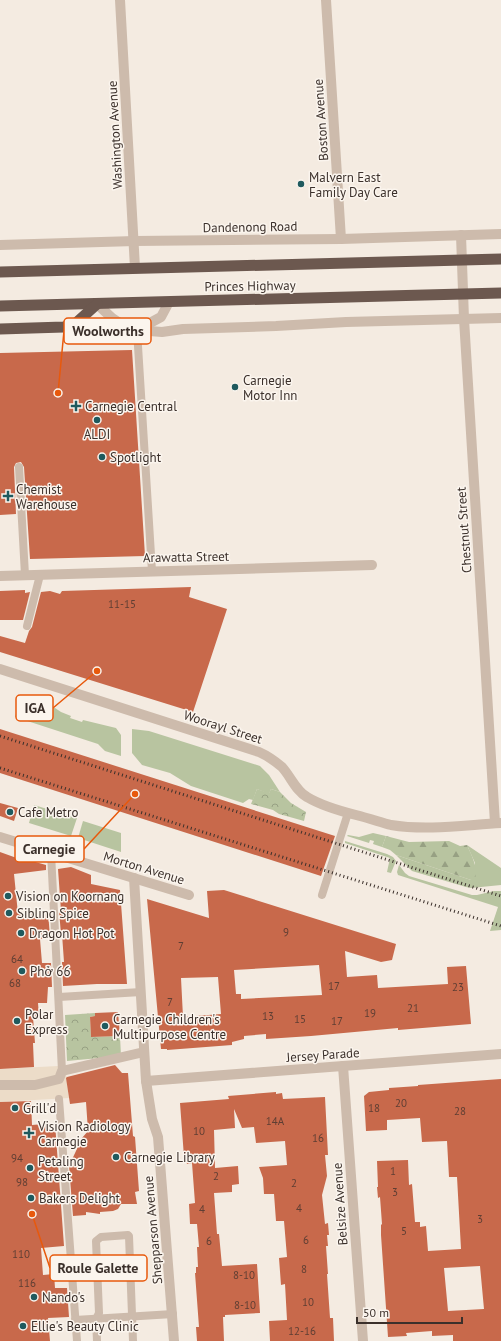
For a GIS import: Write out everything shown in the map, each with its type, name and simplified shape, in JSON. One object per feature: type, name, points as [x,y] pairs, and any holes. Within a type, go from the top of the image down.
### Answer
[{"type":"highway","name":"Princes Highway","points":[[0,272],[501,259]]},
{"type":"highway","name":"Princes Highway","points":[[0,306],[501,293]]},
{"type":"highway","points":[[0,329],[64,327],[76,323],[97,304]]},
{"type":"street","name":"Washington Avenue","points":[[120,0],[135,241],[135,268]]},
{"type":"street","name":"Boston Avenue","points":[[326,0],[341,238]]},
{"type":"street","name":"Dandenong Road","points":[[0,245],[501,234]]},
{"type":"street","name":"Chestnut Street","points":[[461,235],[462,294],[498,823]]},
{"type":"street","points":[[137,330],[161,317],[170,302]]},
{"type":"street","points":[[97,304],[124,326],[137,330],[162,332],[183,329],[346,322],[501,318]]},
{"type":"street","name":"Arawatta Street","points":[[0,576],[372,565]]},
{"type":"street","name":"Woorayl Street","points":[[0,669],[260,752],[283,768],[295,786],[306,797],[320,804],[348,813],[392,825],[418,827],[498,823]]},
{"type":"street","name":"Morton Avenue","points":[[0,837],[189,895]]},
{"type":"street","name":"Shepparson Avenue","points":[[134,878],[146,1081],[152,1118],[158,1137],[174,1341]]},
{"type":"street","points":[[0,1085],[35,1085],[59,1079],[62,1071],[144,1052]]},
{"type":"street","name":"Jersey Parade","points":[[146,1081],[501,1054]]},
{"type":"street","name":"Belsize Avenue","points":[[343,1066],[363,1341]]},
{"type":"lane","points":[[137,330],[152,571]]},
{"type":"lane","points":[[18,467],[25,575]]},
{"type":"lane","points":[[27,626],[40,574]]},
{"type":"lane","points":[[322,895],[348,813]]},
{"type":"lane","points":[[51,853],[62,1071]]},
{"type":"lane","points":[[59,997],[141,992]]},
{"type":"lane","points":[[59,1099],[77,1341]]},
{"type":"lane","points":[[97,1341],[96,1319],[99,1313],[96,1241],[101,1237],[128,1235],[133,1341]]},
{"type":"lane","points":[[75,1320],[173,1314]]},
{"type":"green space","points":[[21,697],[55,708],[71,716],[70,718],[82,722],[83,720],[116,728],[121,735],[121,756],[105,751],[98,744],[15,717]]},
{"type":"green space","points":[[132,729],[149,731],[260,766],[269,775],[280,792],[271,789],[269,794],[257,789],[253,800],[249,799],[243,803],[191,786],[170,773],[142,765],[132,753]]},
{"type":"green space","points":[[257,789],[269,793],[271,789],[280,792],[291,803],[306,812],[304,821],[251,804]]},
{"type":"green space","points":[[34,805],[77,818],[71,836],[29,823]]},
{"type":"green space","points":[[83,821],[121,833],[121,852],[78,838]]},
{"type":"green space","points":[[373,833],[386,836],[382,847],[373,844],[374,841],[370,840],[369,843],[347,836],[359,837]]},
{"type":"green space","points":[[386,836],[409,842],[449,841],[460,846],[467,845],[473,857],[476,870],[475,879],[471,880],[396,855],[390,850],[382,847]]},
{"type":"green space","points":[[345,841],[393,857],[396,861],[391,873],[387,872],[390,858],[345,843]]},
{"type":"green space","points":[[467,845],[501,868],[501,885],[471,888],[466,887],[412,871],[396,855],[471,880],[475,863]]},
{"type":"green space","points":[[399,865],[409,876],[472,895],[501,891],[501,930],[490,931],[498,907],[398,875],[397,872]]},
{"type":"green space","points":[[95,1013],[95,1016],[90,1017],[91,1037],[120,1036],[121,1056],[67,1061],[65,1015]]},
{"type":"shaded area","points":[[65,1064],[69,1098],[0,1102],[0,1069],[58,1066],[62,1071]]},
{"type":"building","name":"Carnegie Central","points":[[132,350],[145,556],[30,559],[24,467],[21,462],[16,463],[14,467],[16,514],[0,515],[0,353]]},
{"type":"building","points":[[191,587],[189,597],[227,609],[193,712],[0,652],[0,636],[25,643],[32,627],[41,592],[50,591],[60,594],[62,591]]},
{"type":"building","points":[[25,590],[25,593],[30,592],[23,620],[0,620],[0,591]]},
{"type":"building","points":[[0,729],[335,836],[321,876],[0,773]]},
{"type":"building","name":"Cafe Metro","points":[[0,803],[18,808],[14,821],[0,816]]},
{"type":"building","points":[[0,852],[25,861],[32,861],[46,865],[46,870],[14,874],[18,914],[48,912],[50,937],[40,939],[42,963],[51,963],[52,987],[48,987],[47,1003],[38,1003],[39,1016],[33,1017],[35,1043],[33,1043],[34,1067],[0,1069]]},
{"type":"building","points":[[71,867],[91,875],[91,884],[120,890],[127,984],[63,986],[62,962],[64,962],[59,911],[61,911],[58,869]]},
{"type":"building","points":[[224,890],[396,944],[392,960],[381,962],[345,951],[347,977],[377,975],[378,988],[448,984],[447,967],[466,966],[471,1024],[398,1030],[398,1028],[266,1039],[266,1034],[244,1036],[244,1039],[232,1042],[232,1045],[167,1050],[161,1049],[147,899],[209,918],[207,891]],"holes":[[[319,965],[322,995],[241,999],[241,994],[236,994],[234,970]],[[218,977],[221,1014],[183,1017],[181,978]]]},
{"type":"building","name":"Carnegie Children's Multipurpose Centre","points":[[118,1012],[120,1036],[91,1037],[90,1017],[95,1016],[95,1013]]},
{"type":"building","points":[[115,1065],[122,1073],[128,1073],[139,1191],[135,1192],[137,1204],[121,1204],[118,1209],[100,1212],[100,1214],[86,1212],[86,1215],[73,1216],[69,1166],[82,1138],[88,1131],[86,1102],[70,1104],[66,1078]]},
{"type":"building","points":[[501,1079],[501,1341],[453,1341],[453,1335],[432,1336],[432,1331],[406,1333],[407,1336],[388,1337],[381,1235],[382,1224],[380,1197],[378,1198],[377,1187],[377,1161],[408,1160],[409,1185],[412,1184],[415,1222],[420,1222],[420,1227],[426,1226],[428,1251],[461,1249],[457,1177],[449,1177],[447,1141],[422,1142],[420,1118],[387,1120],[387,1130],[366,1131],[364,1096],[369,1092],[418,1085]],"holes":[[[480,1266],[484,1309],[448,1311],[444,1268]]]},
{"type":"building","points":[[276,1092],[276,1094],[282,1093],[283,1099],[325,1097],[328,1155],[325,1155],[327,1176],[322,1195],[325,1224],[328,1223],[329,1235],[327,1235],[328,1246],[326,1246],[327,1274],[330,1318],[333,1318],[334,1341],[270,1341],[269,1321],[287,1320],[285,1284],[281,1285],[279,1258],[287,1257],[284,1221],[276,1221],[274,1194],[264,1194],[263,1178],[259,1167],[287,1165],[285,1141],[256,1143],[254,1127],[242,1128],[234,1109],[235,1128],[214,1130],[215,1168],[238,1166],[239,1184],[232,1185],[232,1192],[214,1193],[217,1234],[219,1234],[222,1266],[257,1264],[260,1313],[225,1315],[225,1317],[223,1317],[224,1341],[197,1341],[196,1327],[199,1327],[195,1273],[196,1267],[198,1267],[197,1247],[199,1247],[197,1224],[190,1224],[189,1204],[195,1203],[192,1163],[187,1164],[184,1157],[180,1103],[229,1099],[228,1096]]},
{"type":"building","points":[[31,1101],[32,1125],[55,1123],[64,1246],[41,1248],[43,1275],[54,1274],[55,1288],[67,1288],[69,1317],[48,1318],[50,1341],[0,1341],[0,1102]]},
{"type":"railway","points":[[0,736],[501,896]]},
{"type":"railway","points":[[0,768],[501,926]]},
{"type":"place","name":"Malvern East Family Day Care","points":[[301,184]]},
{"type":"place","name":"Carnegie Motor Inn","points":[[235,387]]},
{"type":"place","name":"Woolworths","points":[[58,393]]},
{"type":"place","name":"Carnegie Central","points":[[76,406]]},
{"type":"place","name":"ALDI","points":[[97,420]]},
{"type":"place","name":"Spotlight","points":[[102,457]]},
{"type":"place","name":"Chemist Warehouse","points":[[8,496]]},
{"type":"place","name":"IGA","points":[[97,671]]},
{"type":"place","name":"Carnegie","points":[[135,794]]},
{"type":"place","name":"Cafe Metro","points":[[10,812]]},
{"type":"place","name":"Vision on Koornang","points":[[8,896]]},
{"type":"place","name":"Sibling Spice","points":[[9,913]]},
{"type":"place","name":"Dragon Hot Pot","points":[[21,933]]},
{"type":"place","name":"Phở 66","points":[[22,971]]},
{"type":"place","name":"Polar Express","points":[[17,1021]]},
{"type":"place","name":"Carnegie Children's Multipurpose Centre","points":[[105,1026]]},
{"type":"place","name":"Grill'd","points":[[15,1108]]},
{"type":"place","name":"Vision Radiology Carnegie","points":[[29,1133]]},
{"type":"place","name":"Carnegie Library","points":[[116,1157]]},
{"type":"place","name":"Petaling Street","points":[[30,1168]]},
{"type":"place","name":"Bakers Delight","points":[[31,1198]]},
{"type":"place","name":"Roule Galette","points":[[32,1214]]},
{"type":"place","name":"Nando's","points":[[34,1297]]},
{"type":"place","name":"Ellie's Beauty Clinic","points":[[23,1326]]}]
